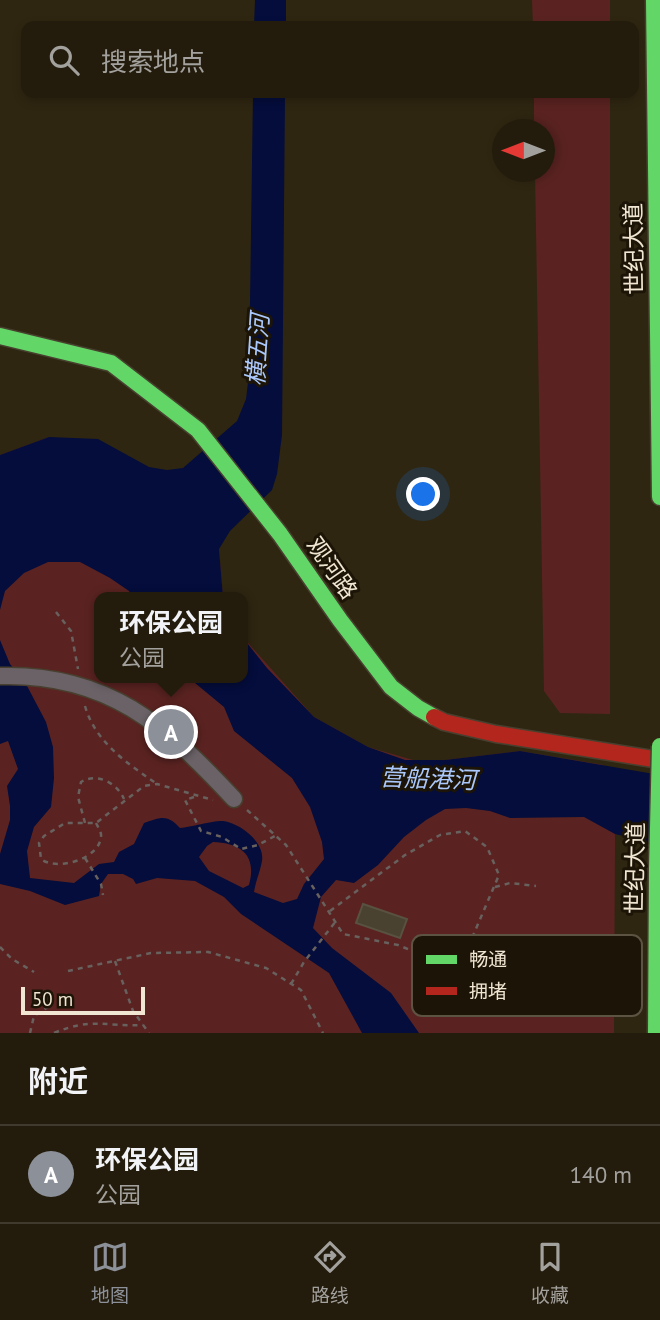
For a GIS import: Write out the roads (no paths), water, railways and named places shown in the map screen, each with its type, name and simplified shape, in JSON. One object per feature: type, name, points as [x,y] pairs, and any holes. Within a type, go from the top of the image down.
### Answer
[{"type":"street","name":"世纪大道","points":[[654,0],[660,497]]},
{"type":"street","name":"观河路","points":[[0,336],[111,363],[198,430],[280,534],[391,687],[418,708],[444,722],[483,731],[660,760]]},
{"type":"street","points":[[0,676],[56,679],[120,701],[160,726],[199,761],[234,799]]},
{"type":"street","name":"世纪大道","points":[[656,1033],[660,746]]},
{"type":"water","points":[[255,0],[286,0],[286,21],[254,21]]},
{"type":"water","name":"横五河","points":[[253,98],[285,98],[282,435],[272,490],[230,531],[219,549],[223,592],[130,592],[80,562],[48,562],[24,573],[5,591],[0,610],[0,455],[49,437],[98,439],[149,467],[167,470],[183,468],[237,421],[246,399],[249,374]]},
{"type":"water","name":"营船港河","points":[[0,640],[10,664],[26,684],[46,722],[53,747],[51,807],[34,827],[27,851],[30,878],[74,883],[99,864],[114,862],[119,852],[134,844],[144,823],[155,819],[167,819],[180,828],[223,821],[237,825],[260,847],[262,861],[254,892],[283,903],[297,899],[304,884],[324,859],[322,842],[310,807],[292,778],[234,731],[224,707],[195,683],[248,683],[248,644],[314,717],[368,747],[405,760],[445,760],[520,751],[660,775],[660,845],[615,834],[584,817],[510,818],[490,811],[445,809],[404,837],[378,865],[354,883],[336,880],[321,897],[313,928],[332,948],[391,993],[419,1033],[362,1033],[329,973],[241,914],[224,897],[195,881],[157,878],[136,884],[133,879],[123,874],[108,874],[101,884],[99,896],[65,905],[30,891],[0,884],[0,854],[10,820],[7,786],[18,769],[8,741],[0,744]],"holes":[[[213,842],[232,845],[245,853],[251,866],[249,885],[243,888],[209,871],[199,857]]]},
{"type":"place","name":"环保公园","points":[[171,732]]}]
